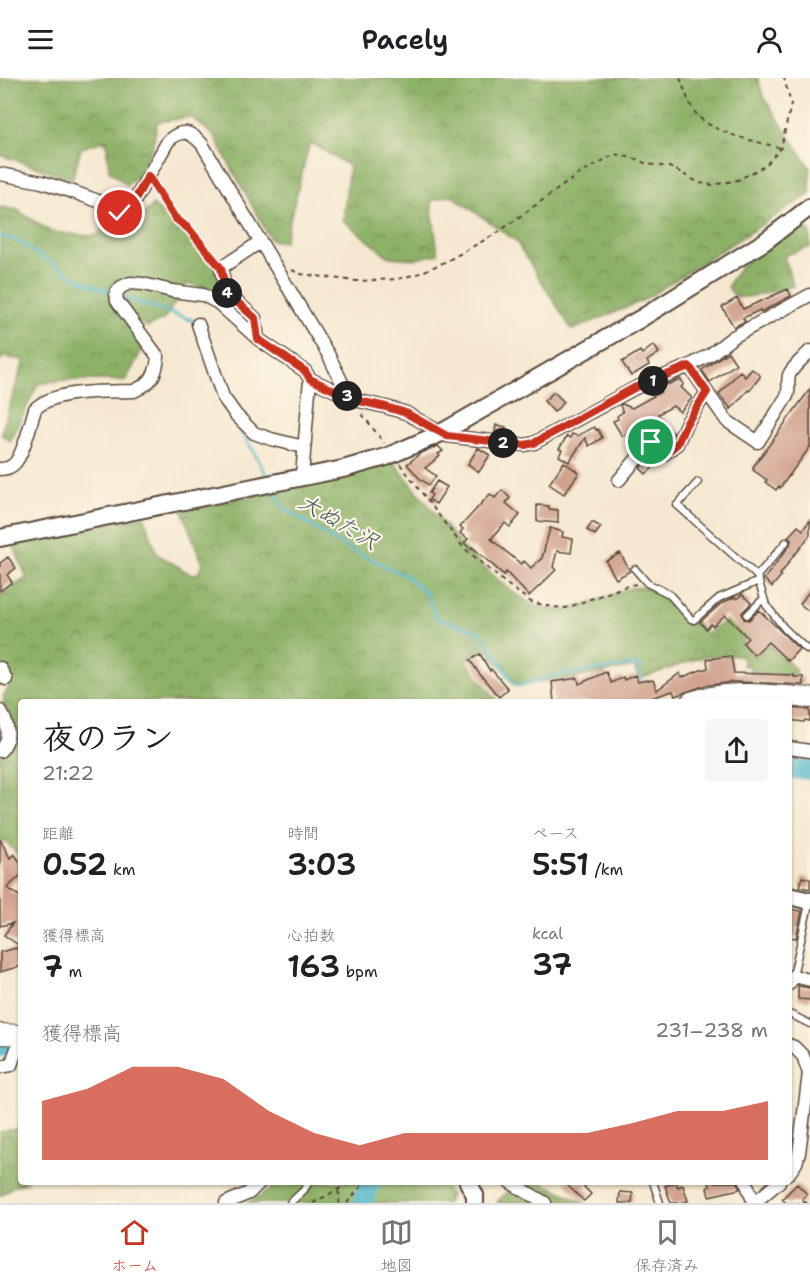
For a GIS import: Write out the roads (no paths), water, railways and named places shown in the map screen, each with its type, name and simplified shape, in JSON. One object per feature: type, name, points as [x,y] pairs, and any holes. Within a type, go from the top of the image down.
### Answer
[{"type":"main road","points":[[698,699],[722,695],[752,698],[810,698]]},
{"type":"main road","points":[[0,1034],[18,1038]]},
{"type":"street","points":[[0,174],[42,182],[98,201],[120,213],[125,212],[130,209],[168,141],[183,132],[193,134],[202,144],[328,354],[349,397]]},
{"type":"street","points":[[0,538],[343,469],[390,455],[439,434],[650,314],[764,242],[810,207]]},
{"type":"street","points":[[258,339],[255,318],[226,292],[221,268],[260,242]]},
{"type":"street","points":[[0,469],[13,466],[20,456],[35,409],[41,403],[66,394],[134,391],[144,386],[153,376],[157,368],[158,357],[117,301],[116,293],[121,287],[130,283],[203,295],[218,303],[258,339],[305,371],[310,379],[355,400],[406,413],[447,436],[525,445],[534,443],[634,388],[689,366],[711,354],[734,337],[810,295]]},
{"type":"street","points":[[198,324],[223,397],[236,415],[254,433],[304,447]]},
{"type":"street","points":[[689,366],[727,421],[758,442],[787,396],[788,378],[791,371],[810,351]]},
{"type":"street","points":[[302,477],[310,379]]},
{"type":"street","points":[[619,480],[651,442],[664,454],[677,444],[686,424],[707,392]]},
{"type":"street","points":[[0,711],[6,719],[8,734],[4,747],[0,751]]},
{"type":"street","points":[[792,748],[810,751]]},
{"type":"street","points":[[792,897],[810,901]]},
{"type":"street","points":[[792,980],[810,980]]},
{"type":"street","points":[[0,1067],[12,1065],[18,1045]]},
{"type":"street","points":[[792,1046],[803,1056],[809,1073],[804,1153],[792,1169]]},
{"type":"street","points":[[226,1203],[249,1193],[257,1185]]},
{"type":"street","points":[[470,1185],[475,1195],[475,1203]]},
{"type":"street","points":[[515,1185],[545,1203]]},
{"type":"street","points":[[747,1185],[754,1203],[775,1185]]},
{"type":"lane","points":[[148,176],[175,218],[189,229],[221,268]]},
{"type":"lane","points":[[698,482],[677,505],[758,579],[766,605],[784,628],[810,651]]},
{"type":"lane","points":[[634,569],[647,583],[669,594],[691,620],[694,620],[719,598],[758,579],[786,542]]},
{"type":"lane","points":[[747,615],[763,599]]},
{"type":"lane","points":[[792,976],[810,901]]},
{"type":"lane","points":[[792,1015],[810,1024]]},
{"type":"lane","points":[[290,1203],[307,1185]]},
{"type":"lane","points":[[654,1185],[660,1203]]},
{"type":"waterway","name":"大ぬた沢","points":[[0,236],[13,239],[80,280],[113,293]]},
{"type":"waterway","name":"大ぬた沢","points":[[119,296],[195,321]]},
{"type":"waterway","name":"大ぬた沢","points":[[230,416],[254,452],[267,477]]},
{"type":"waterway","name":"大ぬた沢","points":[[273,488],[283,508],[341,545],[406,576],[426,593],[436,618],[480,632],[514,684],[518,686],[556,675],[638,665],[641,683]]},
{"type":"waterway","points":[[792,769],[810,770]]},
{"type":"waterway","points":[[0,1047],[18,1046]]},
{"type":"waterway","points":[[362,1203],[370,1185]]}]
